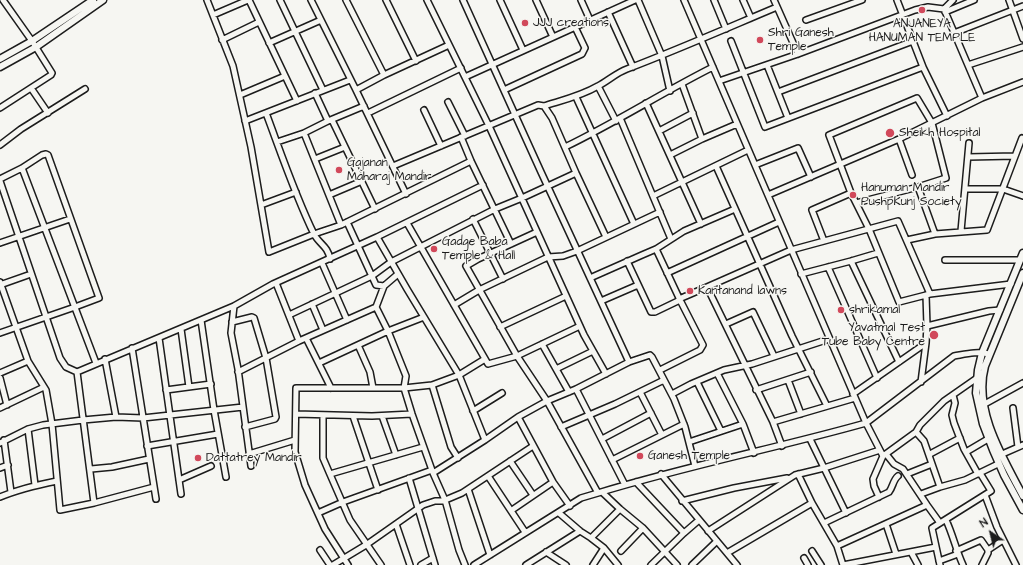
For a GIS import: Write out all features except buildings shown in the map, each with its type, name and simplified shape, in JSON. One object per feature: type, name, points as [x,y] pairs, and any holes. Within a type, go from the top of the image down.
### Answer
[{"type":"main road","points":[[0,59],[32,41],[93,0]]},
{"type":"main road","points":[[0,67],[36,47],[103,0]]},
{"type":"main road","points":[[1023,254],[982,352],[976,393],[1000,455],[1021,488],[1023,496]]},
{"type":"main road","points":[[1016,273],[1022,274],[985,366],[982,381],[981,406],[988,439],[998,464],[1023,510]]},
{"type":"street","points":[[208,0],[233,66],[240,95],[269,252],[341,225],[471,161]]},
{"type":"street","points":[[213,15],[249,0],[297,101]]},
{"type":"street","points":[[280,0],[323,90]]},
{"type":"street","points":[[311,0],[394,166],[406,194]]},
{"type":"street","points":[[346,0],[384,75]]},
{"type":"street","points":[[386,0],[416,61]]},
{"type":"street","points":[[427,0],[489,126],[580,326],[606,374]]},
{"type":"street","points":[[463,0],[629,362]]},
{"type":"street","points":[[500,0],[523,50]]},
{"type":"street","points":[[536,0],[553,37]]},
{"type":"street","points":[[581,0],[590,20]]},
{"type":"street","points":[[465,77],[608,12],[625,2],[636,0],[662,56],[670,90]]},
{"type":"street","points":[[684,0],[866,423],[880,450],[907,474],[940,523]]},
{"type":"street","points":[[714,0],[726,29]]},
{"type":"street","points":[[743,0],[751,18]]},
{"type":"street","points":[[774,0],[798,54]]},
{"type":"street","points":[[806,20],[862,0]]},
{"type":"street","points":[[897,0],[923,67],[947,116]]},
{"type":"street","points":[[945,10],[953,0]]},
{"type":"street","points":[[719,81],[798,54],[915,10],[928,7],[945,10],[974,0]]},
{"type":"street","points":[[1009,0],[1022,35]]},
{"type":"street","points":[[0,108],[52,73],[32,41],[2,2]]},
{"type":"street","points":[[954,33],[1023,6]]},
{"type":"street","points":[[394,166],[538,105],[544,106],[576,97],[598,86],[619,72],[662,56],[777,7]]},
{"type":"street","points":[[945,10],[982,98]]},
{"type":"street","points":[[608,12],[633,67]]},
{"type":"street","points":[[270,43],[321,20]]},
{"type":"street","points":[[222,40],[259,22]]},
{"type":"street","points":[[504,90],[582,54],[585,48],[575,27]]},
{"type":"street","points":[[731,41],[765,127],[923,67]]},
{"type":"street","points":[[778,92],[913,41]]},
{"type":"street","points":[[356,90],[384,75],[449,45]]},
{"type":"street","points":[[968,65],[1023,47]]},
{"type":"street","points":[[767,65],[788,118]]},
{"type":"street","points":[[565,147],[592,134],[713,67]]},
{"type":"street","points":[[368,114],[461,68]]},
{"type":"street","points":[[240,95],[285,76]]},
{"type":"street","points":[[245,121],[350,80]]},
{"type":"street","points":[[768,195],[899,139],[982,98],[1023,82]]},
{"type":"street","points":[[682,84],[702,139]]},
{"type":"street","points":[[598,86],[618,119],[671,239]]},
{"type":"street","points":[[31,88],[48,113]]},
{"type":"street","points":[[0,145],[86,89]]},
{"type":"street","points":[[315,94],[345,147],[375,209]]},
{"type":"street","points":[[576,97],[634,224]]},
{"type":"street","points":[[856,203],[946,178],[932,123],[918,99],[915,98],[829,135],[840,165],[856,203],[869,229],[899,302],[928,295],[1011,284]]},
{"type":"street","points":[[448,102],[463,137],[471,161],[495,208],[511,244]]},
{"type":"street","points":[[646,103],[701,224]]},
{"type":"street","points":[[277,142],[364,106]]},
{"type":"street","points":[[544,106],[552,118],[606,237]]},
{"type":"street","points":[[424,110],[442,146]]},
{"type":"street","points":[[266,113],[296,192],[314,234],[327,248],[330,259]]},
{"type":"street","points":[[659,131],[693,113]]},
{"type":"street","points":[[670,156],[702,139],[737,124]]},
{"type":"street","points":[[304,132],[341,225]]},
{"type":"street","points":[[907,240],[935,234],[986,230],[1022,138]]},
{"type":"street","points":[[899,139],[912,175]]},
{"type":"street","points":[[961,231],[969,143]]},
{"type":"street","points":[[315,159],[345,147]]},
{"type":"street","points":[[755,165],[798,148],[811,177]]},
{"type":"street","points":[[653,196],[748,150]]},
{"type":"street","points":[[0,334],[46,318],[98,298],[48,155],[42,155],[0,180],[18,237],[31,274],[46,318],[60,358],[66,367],[77,372],[234,306],[276,283],[377,238],[483,185]]},
{"type":"street","points":[[968,157],[1015,156]]},
{"type":"street","points":[[716,166],[799,349],[828,406]]},
{"type":"street","points":[[22,168],[96,363]]},
{"type":"street","points":[[289,315],[372,276],[391,262],[495,208],[522,198],[576,173]]},
{"type":"street","points":[[329,195],[362,181]]},
{"type":"street","points":[[918,187],[935,234]]},
{"type":"street","points":[[965,189],[1003,189],[1023,196]]},
{"type":"street","points":[[261,205],[296,192]]},
{"type":"street","points":[[824,241],[812,210],[852,193]]},
{"type":"street","points":[[590,278],[656,249],[671,239],[735,209]]},
{"type":"street","points":[[454,305],[479,290],[548,257],[563,256],[577,251],[660,212]]},
{"type":"street","points":[[0,243],[70,219]]},
{"type":"street","points":[[473,219],[503,279]]},
{"type":"street","points":[[628,261],[651,312],[654,312],[679,299],[791,250],[898,221],[907,240],[928,295],[926,343],[921,382]]},
{"type":"street","points":[[347,222],[376,285],[384,286]]},
{"type":"street","points":[[667,273],[779,222]]},
{"type":"street","points":[[407,223],[488,364],[517,356],[580,326]]},
{"type":"street","points":[[537,232],[490,253],[466,266],[517,356],[547,401],[600,493],[643,528],[677,565]]},
{"type":"street","points":[[377,238],[459,375],[472,411],[485,440]]},
{"type":"street","points":[[656,249],[679,299],[702,342],[703,347],[700,350],[660,370]]},
{"type":"street","points":[[802,274],[878,253]]},
{"type":"street","points":[[945,260],[1020,260]]},
{"type":"street","points":[[851,261],[898,362]]},
{"type":"street","points":[[322,263],[347,320]]},
{"type":"street","points":[[828,267],[877,378]]},
{"type":"street","points":[[31,274],[0,284],[28,361],[44,387],[50,404],[61,511],[154,487]]},
{"type":"street","points":[[238,372],[299,341],[376,307],[384,286],[398,274]]},
{"type":"street","points":[[276,283],[299,341]]},
{"type":"street","points":[[601,301],[638,285]]},
{"type":"street","points":[[707,287],[726,324],[756,390],[773,422],[782,446]]},
{"type":"street","points":[[500,327],[566,296]]},
{"type":"street","points":[[312,304],[323,330]]},
{"type":"street","points":[[234,306],[231,333],[252,466]]},
{"type":"street","points":[[376,307],[388,331],[406,376],[404,388],[412,414],[423,447],[445,500],[459,550],[465,565]]},
{"type":"street","points":[[926,326],[989,311],[1000,310]]},
{"type":"street","points":[[726,324],[753,312],[774,356]]},
{"type":"street","points":[[232,322],[252,317],[254,318],[266,358],[276,418],[245,427]]},
{"type":"street","points":[[318,363],[388,331],[424,317]]},
{"type":"street","points":[[201,320],[214,410],[226,477]]},
{"type":"street","points":[[180,329],[189,387]]},
{"type":"street","points":[[159,338],[181,494]]},
{"type":"street","points":[[306,338],[331,388]]},
{"type":"street","points":[[672,394],[724,370],[745,366],[830,339]]},
{"type":"street","points":[[773,422],[828,406],[854,396],[898,362],[926,343]]},
{"type":"street","points":[[542,344],[569,392]]},
{"type":"street","points":[[358,345],[370,372],[373,388]]},
{"type":"street","points":[[132,348],[156,499]]},
{"type":"street","points":[[556,369],[593,351]]},
{"type":"street","points":[[474,565],[581,498],[661,474],[754,453],[866,423],[954,356],[982,352],[989,354]]},
{"type":"street","points":[[318,513],[342,502],[409,478],[433,472],[458,458],[518,417],[547,401],[576,389],[629,362],[650,355],[660,370],[672,394],[684,424],[695,466]]},
{"type":"street","points":[[106,359],[116,417]]},
{"type":"street","points":[[348,565],[325,529],[305,485],[295,452],[296,388],[404,388],[432,385],[459,375],[485,359]]},
{"type":"street","points":[[0,373],[28,361]]},
{"type":"street","points":[[77,372],[91,469],[94,503]]},
{"type":"street","points":[[756,390],[810,372]]},
{"type":"street","points":[[718,373],[743,424],[754,453]]},
{"type":"street","points":[[0,378],[7,405]]},
{"type":"street","points":[[879,497],[874,486],[874,479],[884,455],[916,432],[920,425],[936,408],[977,378]]},
{"type":"street","points":[[561,427],[664,380]]},
{"type":"street","points":[[788,380],[801,414]]},
{"type":"street","points":[[697,382],[720,431]]},
{"type":"street","points":[[981,406],[1023,383]]},
{"type":"street","points":[[166,390],[210,384]]},
{"type":"street","points":[[432,385],[451,447],[458,458]]},
{"type":"street","points":[[0,408],[44,387]]},
{"type":"street","points":[[576,389],[625,485]]},
{"type":"street","points":[[640,392],[662,435]]},
{"type":"street","points":[[472,411],[502,393]]},
{"type":"street","points":[[953,395],[955,403],[952,415],[960,438],[966,452],[990,491],[932,528],[936,547],[940,563],[980,540],[988,550]]},
{"type":"street","points":[[11,492],[8,465],[2,442],[28,429],[83,420],[116,417],[143,418],[243,407]]},
{"type":"street","points":[[1000,455],[1021,446],[1013,408]]},
{"type":"street","points":[[602,439],[650,413]]},
{"type":"street","points":[[296,414],[382,416],[412,414]]},
{"type":"street","points":[[323,415],[323,458],[350,520],[381,565]]},
{"type":"street","points":[[353,416],[378,490]]},
{"type":"street","points":[[382,416],[396,455]]},
{"type":"street","points":[[518,417],[553,482],[570,506]]},
{"type":"street","points":[[612,460],[684,424]]},
{"type":"street","points":[[689,442],[743,424]]},
{"type":"street","points":[[28,429],[35,485]]},
{"type":"street","points":[[916,432],[924,441],[930,454],[940,487]]},
{"type":"street","points":[[147,446],[218,434]]},
{"type":"street","points":[[930,454],[960,438]]},
{"type":"street","points":[[810,439],[846,513]]},
{"type":"street","points":[[966,452],[988,439]]},
{"type":"street","points":[[249,454],[295,440]]},
{"type":"street","points":[[333,565],[423,505],[435,501],[445,500],[462,493],[533,446]]},
{"type":"street","points":[[330,474],[423,447]]},
{"type":"street","points":[[708,531],[798,474],[824,468],[880,450]]},
{"type":"street","points":[[91,469],[112,467],[149,459]]},
{"type":"street","points":[[510,461],[533,495]]},
{"type":"street","points":[[907,474],[932,464]]},
{"type":"street","points":[[921,494],[965,480],[998,464]]},
{"type":"street","points":[[0,468],[8,465]]},
{"type":"street","points":[[179,480],[211,466]]},
{"type":"street","points":[[661,474],[727,553],[734,564]]},
{"type":"street","points":[[798,474],[812,503],[837,546],[843,565],[936,547]]},
{"type":"street","points":[[488,476],[512,510],[525,532]]},
{"type":"street","points":[[824,523],[879,497],[891,489],[894,480],[898,476]]},
{"type":"street","points":[[409,478],[435,565]]},
{"type":"street","points":[[682,500],[734,488],[791,478]]},
{"type":"street","points":[[0,497],[35,485],[57,481]]},
{"type":"street","points":[[512,510],[553,482]]},
{"type":"street","points":[[636,482],[684,533]]},
{"type":"street","points":[[468,489],[490,555]]},
{"type":"street","points":[[985,495],[1003,540],[1016,565]]},
{"type":"street","points":[[727,553],[812,503]]},
{"type":"street","points":[[837,546],[927,505]]},
{"type":"street","points":[[591,538],[620,509]]},
{"type":"street","points":[[559,513],[580,531],[604,548],[618,565]]},
{"type":"street","points":[[651,565],[699,520]]},
{"type":"street","points":[[946,520],[955,540],[957,552],[963,565]]},
{"type":"street","points":[[396,524],[410,565]]},
{"type":"street","points":[[886,524],[896,554]]},
{"type":"street","points":[[621,550],[643,528]]},
{"type":"street","points":[[526,565],[580,531]]},
{"type":"street","points":[[982,565],[988,550],[1003,540]]},
{"type":"street","points":[[692,565],[717,541]]},
{"type":"street","points":[[593,565],[604,548]]},
{"type":"street","points":[[320,550],[330,565]]},
{"type":"street","points":[[812,551],[820,565]]},
{"type":"street","points":[[546,552],[566,565]]},
{"type":"street","points":[[911,552],[918,565]]},
{"type":"street","points":[[421,565],[432,558]]},
{"type":"street","points":[[804,558],[808,565]]},
{"type":"place","name":"ANJANEYA HANUMAN TEMPLE","points":[[922,10]]},
{"type":"place","name":"JJJ creations","points":[[525,23]]},
{"type":"place","name":"Shri Ganesh Temple","points":[[760,40]]},
{"type":"place","name":"Sheikh Hospital","points":[[890,133]]},
{"type":"place","name":"Gajanan Maharaj Mandir","points":[[339,170]]},
{"type":"place","name":"Hanuman Mandir PushpKunj Society","points":[[853,195]]},
{"type":"place","name":"Gadge Baba Temple & Hall","points":[[434,249]]},
{"type":"place","name":"Kantanand lawns","points":[[690,291]]},
{"type":"place","name":"shrikamal","points":[[841,310]]},
{"type":"place","name":"Yavatmal Test Tube Baby Centre","points":[[934,335]]},
{"type":"place","name":"Ganesh Temple","points":[[640,456]]},
{"type":"place","name":"Dattatrey Mandir","points":[[198,458]]}]
